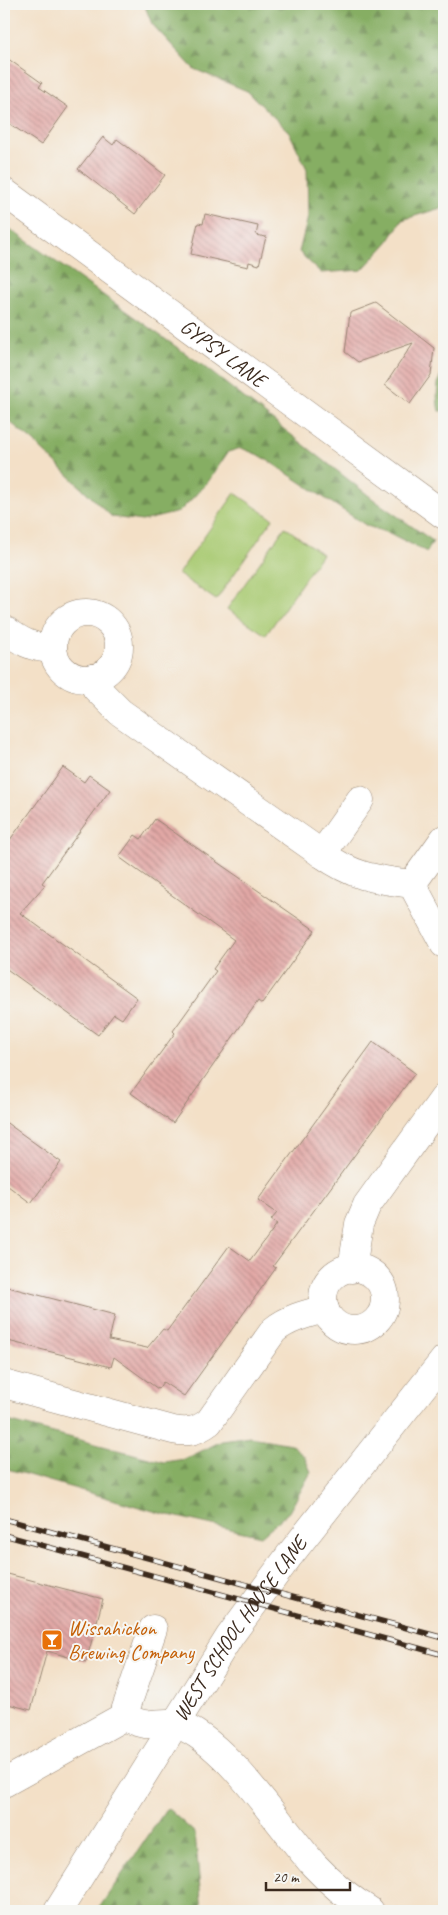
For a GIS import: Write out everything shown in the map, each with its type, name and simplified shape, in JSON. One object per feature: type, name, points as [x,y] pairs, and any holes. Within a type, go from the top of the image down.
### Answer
[{"type":"street","name":"GYPSY LANE","points":[[4,192],[444,515]]},
{"type":"street","points":[[86,612],[97,614],[107,619],[119,637],[118,653],[111,668],[102,675],[92,678],[81,679],[62,669],[53,649],[54,638],[58,628],[76,614],[86,612]]},
{"type":"street","points":[[4,629],[24,643],[38,648],[53,649]]},
{"type":"street","points":[[92,678],[96,688],[120,712],[342,868],[357,875],[412,884]]},
{"type":"street","points":[[322,854],[360,800]]},
{"type":"street","points":[[412,884],[444,839]]},
{"type":"street","points":[[412,884],[444,944]]},
{"type":"street","points":[[352,1269],[359,1224],[367,1205],[441,1111]]},
{"type":"street","points":[[352,1269],[370,1273],[382,1285],[385,1303],[379,1318],[365,1328],[348,1329],[338,1326],[330,1319],[325,1309],[323,1299],[330,1280],[336,1275],[352,1269]]},
{"type":"street","points":[[4,1384],[173,1430],[185,1432],[199,1430],[209,1422],[274,1330],[284,1322],[325,1309]]},
{"type":"street","name":"WEST SCHOOL HOUSE LANE","points":[[58,1911],[254,1602],[444,1360]]},
{"type":"street","points":[[4,1782],[123,1717],[153,1629]]},
{"type":"street","points":[[123,1717],[143,1724],[175,1724],[197,1736],[219,1753],[244,1777],[314,1865],[340,1890],[370,1911]]},
{"type":"green space","points":[[144,4],[444,4],[444,207],[402,220],[388,242],[362,270],[321,273],[299,252],[308,217],[307,169],[289,132],[247,91],[194,69],[152,24]]},
{"type":"green space","points":[[4,225],[202,365],[377,502],[433,541],[427,552],[391,534],[367,526],[261,456],[241,448],[228,452],[208,482],[179,512],[142,521],[112,517],[33,441],[4,417]]},
{"type":"green space","points":[[444,369],[444,411],[439,411],[437,389],[439,378]]},
{"type":"green space","points":[[235,493],[273,519],[216,600],[178,574]]},
{"type":"green space","points":[[285,527],[322,554],[266,635],[227,609]]},
{"type":"green space","points":[[4,1420],[164,1462],[185,1459],[222,1441],[251,1437],[291,1444],[304,1456],[311,1472],[289,1512],[261,1536],[160,1513],[4,1468]]},
{"type":"green space","points":[[167,1808],[195,1833],[202,1911],[97,1911]]},
{"type":"building","points":[[4,56],[42,83],[39,87],[68,107],[41,145],[4,120]]},
{"type":"building","points":[[103,137],[113,145],[117,139],[165,175],[135,214],[78,169]]},
{"type":"building","points":[[205,214],[258,226],[256,235],[266,237],[259,265],[249,262],[248,267],[191,254],[198,223],[203,224]]},
{"type":"building","points":[[376,303],[434,348],[431,375],[410,404],[385,385],[413,343],[358,362],[345,352],[350,313]]},
{"type":"building","points":[[63,767],[84,782],[89,775],[110,790],[42,883],[45,885],[20,913],[137,998],[122,1019],[114,1014],[98,1035],[4,967],[4,848]]},
{"type":"building","points":[[155,819],[315,930],[262,1004],[258,1001],[173,1123],[131,1093],[175,1033],[173,1031],[216,971],[213,969],[234,940],[119,857],[135,835],[141,839]]},
{"type":"building","points":[[373,1042],[415,1073],[273,1266],[276,1268],[184,1396],[163,1382],[158,1389],[114,1357],[111,1367],[4,1340],[4,1286],[115,1315],[109,1340],[147,1348],[163,1329],[167,1331],[229,1246],[250,1261],[277,1224],[271,1220],[277,1213],[258,1200]]},
{"type":"building","points":[[4,1121],[61,1162],[31,1203],[4,1183]]},
{"type":"building","points":[[4,1573],[103,1599],[86,1662],[47,1651],[31,1710],[4,1703]]},
{"type":"railway","points":[[4,1519],[444,1638]]},
{"type":"railway","points":[[4,1535],[444,1655]]},
{"type":"place","name":"Wissahickon Brewing Company","points":[[52,1640]]}]
